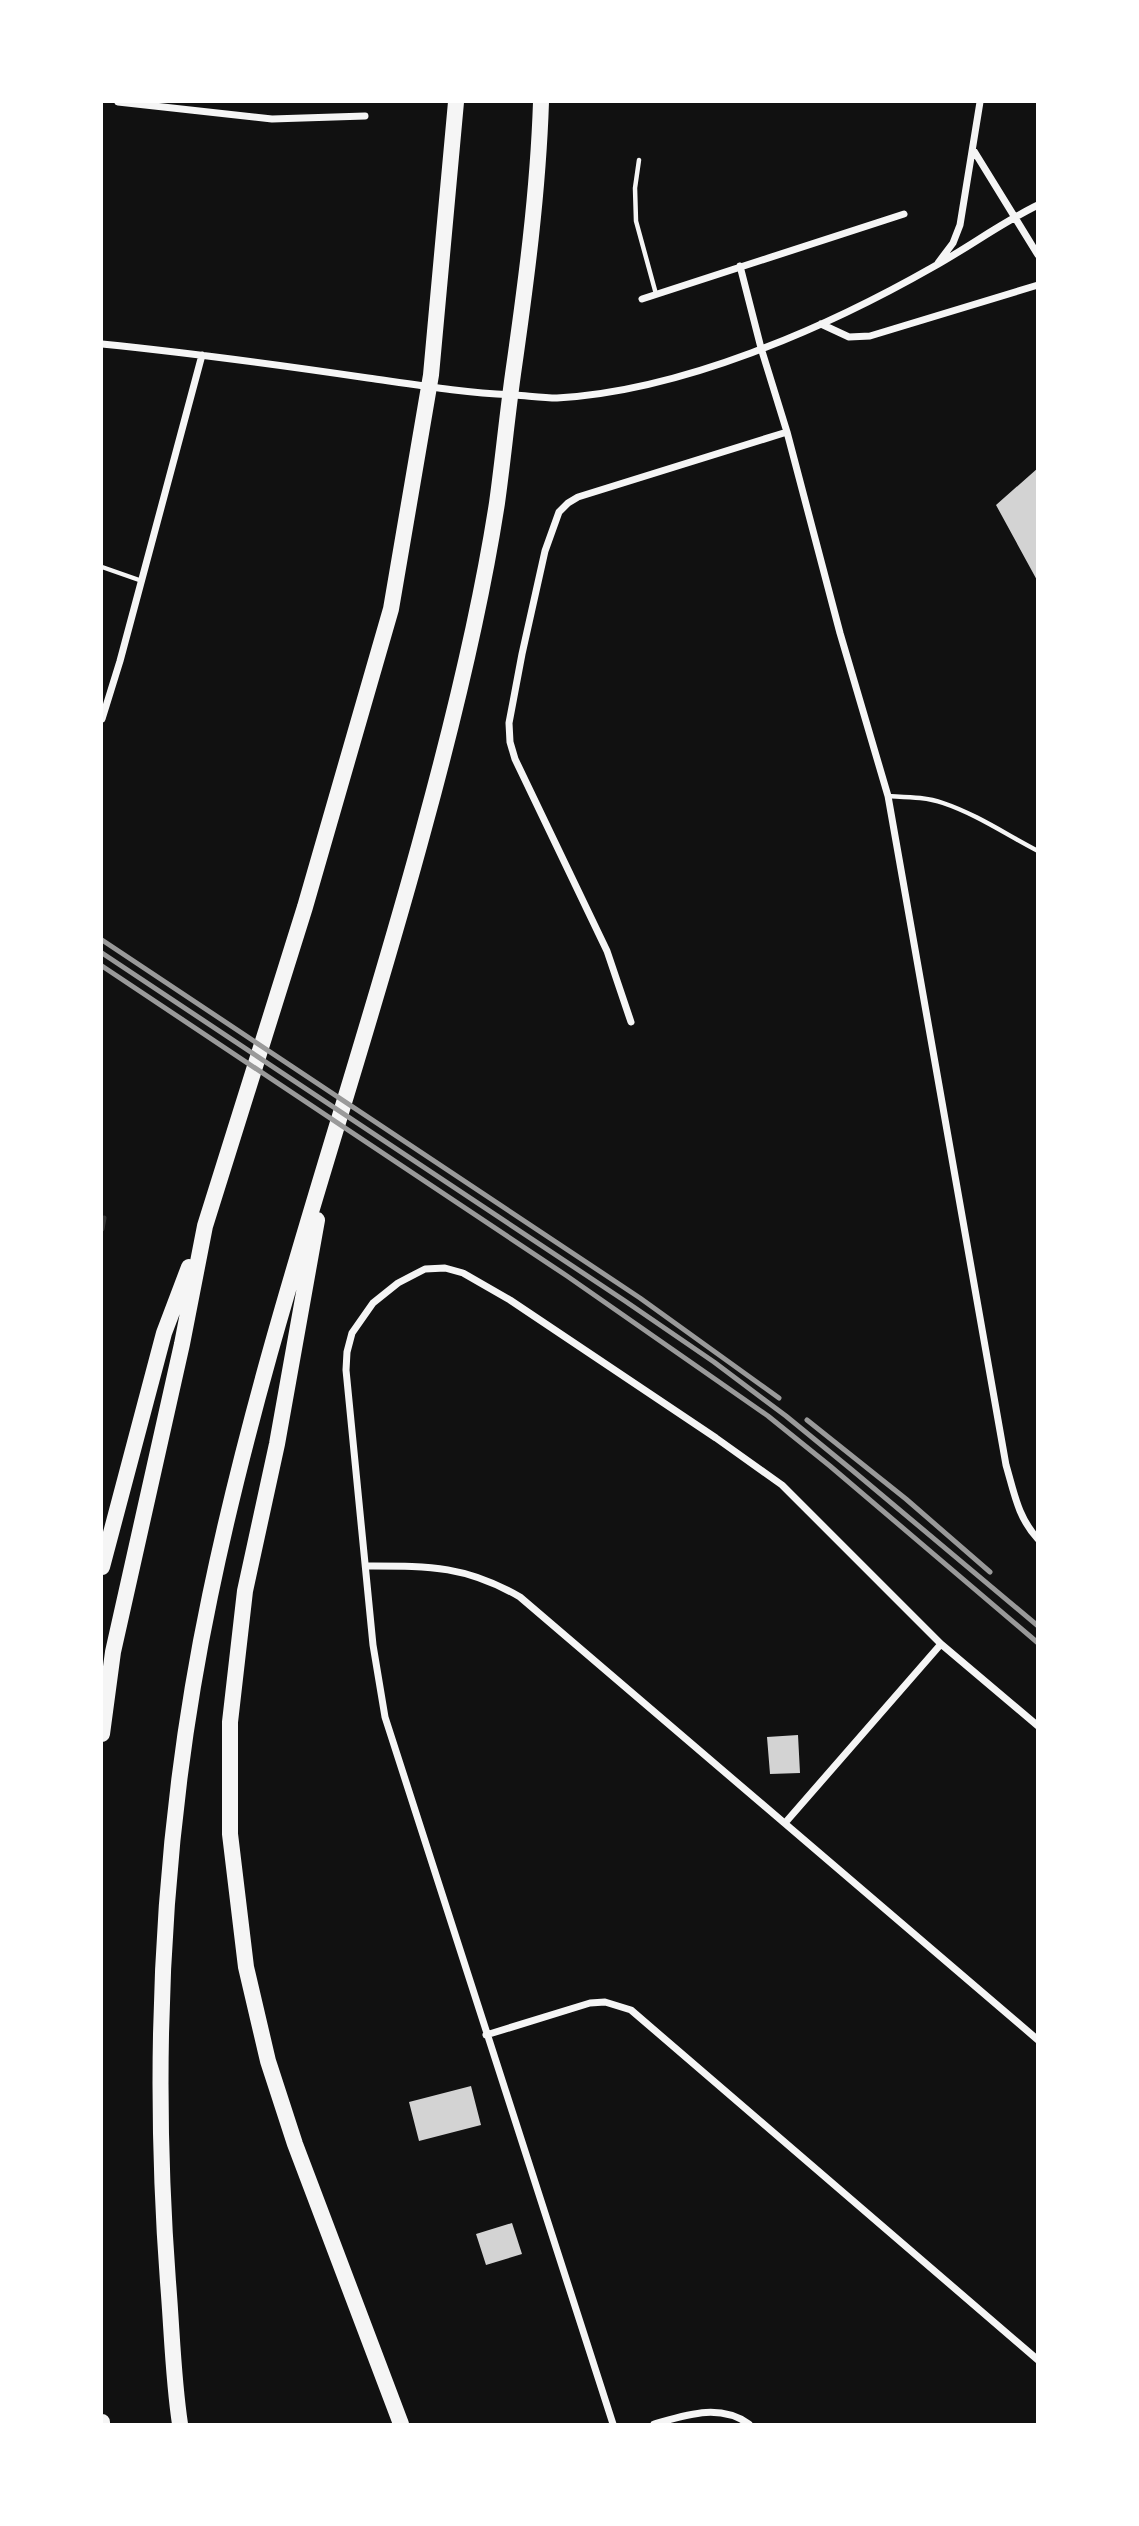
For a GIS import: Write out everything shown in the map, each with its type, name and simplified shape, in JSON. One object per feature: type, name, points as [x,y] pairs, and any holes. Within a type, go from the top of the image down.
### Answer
[{"type":"highway","points":[[102,1567],[164,1333],[205,1226],[305,907],[391,608],[431,375],[456,102]]},
{"type":"highway","points":[[180,2424],[162,2203],[164,1936],[189,1713],[209,1600],[242,1455],[331,1142],[412,873],[471,636],[496,509],[527,279],[541,102]]},
{"type":"highway","points":[[331,1142],[277,1444],[245,1591],[230,1723],[230,1834],[246,1967],[268,2061],[295,2144],[401,2424]]},
{"type":"highway","points":[[102,1734],[113,1652],[182,1343],[205,1226]]},
{"type":"street","points":[[118,102],[272,119],[365,116]]},
{"type":"street","points":[[935,266],[953,243],[960,225],[980,102]]},
{"type":"street","points":[[973,151],[1038,255]]},
{"type":"street","points":[[102,344],[202,355],[482,394],[556,398],[654,383],[696,371],[821,324],[871,301],[935,266],[1038,205]]},
{"type":"street","points":[[642,299],[904,214]]},
{"type":"street","points":[[740,266],[840,633],[888,796],[1006,1465],[1020,1515],[1026,1527],[1038,1539]]},
{"type":"street","points":[[821,324],[849,337],[870,336],[1038,285]]},
{"type":"street","points":[[102,719],[202,355]]},
{"type":"street","points":[[631,1023],[607,951],[515,759],[510,742],[509,723],[522,654],[550,534],[559,513],[578,497],[787,432]]},
{"type":"street","points":[[612,2424],[385,1717],[373,1645],[346,1361],[352,1333],[373,1303],[398,1283],[425,1269],[445,1268],[463,1273],[510,1300],[782,1485],[942,1644],[1038,1726]]},
{"type":"street","points":[[366,1566],[453,1569],[488,1579],[520,1597],[1038,2040]]},
{"type":"street","points":[[785,1823],[942,1644]]},
{"type":"street","points":[[486,2035],[590,2003],[605,2002],[631,2010],[1038,2360]]},
{"type":"street","points":[[654,2424],[692,2413],[706,2412],[732,2416],[749,2424]]},
{"type":"lane","points":[[639,160],[634,195],[636,221],[656,294]]},
{"type":"lane","points":[[102,567],[142,581]]},
{"type":"lane","points":[[888,796],[917,797],[962,810],[1038,851]]},
{"type":"building","points":[[1038,468],[1038,582],[996,505]]},
{"type":"building","points":[[798,1735],[800,1773],[770,1774],[767,1737]]},
{"type":"building","points":[[471,2086],[481,2125],[419,2141],[409,2102]]},
{"type":"building","points":[[512,2223],[522,2254],[486,2265],[476,2234]]},
{"type":"waterway","points":[[102,1229],[104,1218]]},
{"type":"railway","points":[[102,940],[640,1298],[779,1398]]},
{"type":"railway","points":[[102,953],[714,1362],[786,1416],[1038,1626]]},
{"type":"railway","points":[[102,966],[567,1276],[768,1416],[1038,1643]]},
{"type":"railway","points":[[807,1420],[906,1499],[990,1572]]}]
